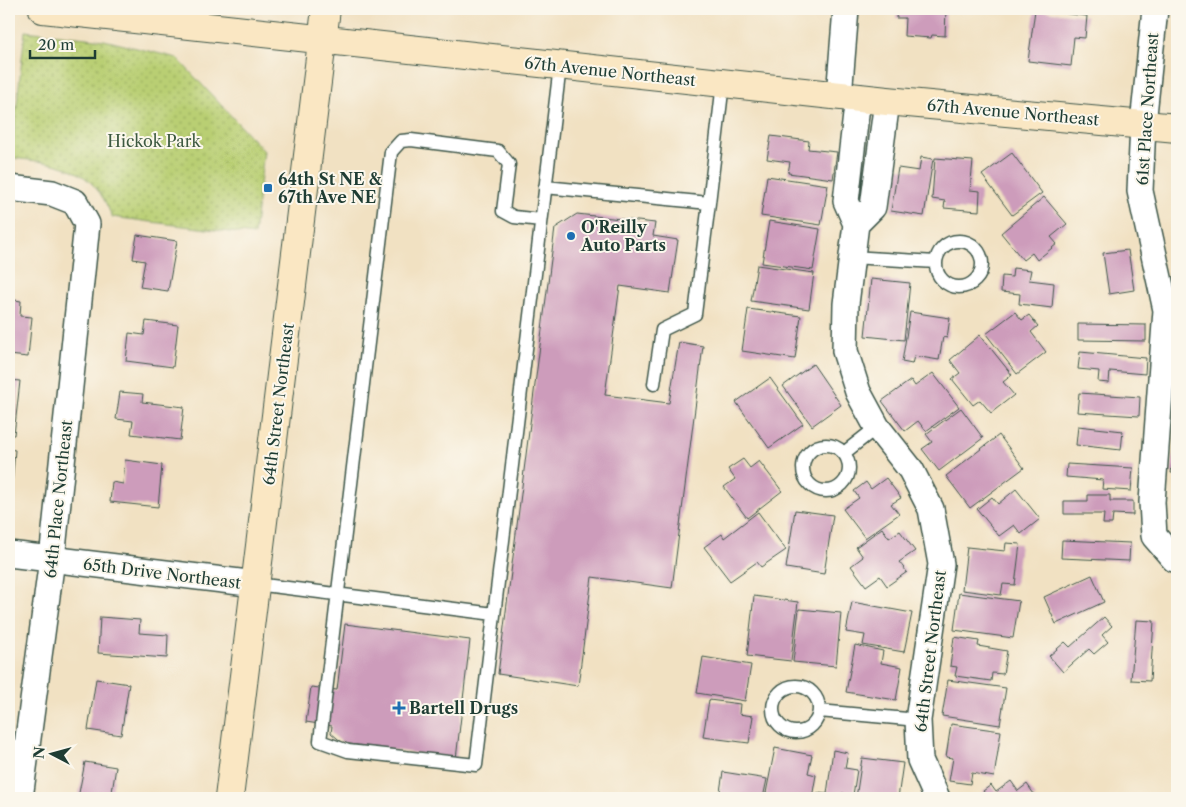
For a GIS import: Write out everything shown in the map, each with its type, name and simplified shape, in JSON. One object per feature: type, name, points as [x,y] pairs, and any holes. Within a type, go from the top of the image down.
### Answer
[{"type":"main road","name":"67th Avenue Northeast","points":[[43,9],[886,101],[1177,128]]},
{"type":"main road","name":"64th Street Northeast","points":[[229,798],[326,9]]},
{"type":"street","points":[[846,9],[848,96],[846,201],[856,224],[873,207],[886,101]]},
{"type":"street","name":"61st Place Northeast","points":[[1155,9],[1143,124],[1140,191],[1166,310],[1152,502],[1154,536],[1174,560]]},
{"type":"street","name":"64th Place Northeast","points":[[9,188],[52,193],[75,202],[87,224],[52,559],[20,798]]},
{"type":"street","name":"64th Street Northeast","points":[[856,224],[846,304],[845,351],[858,392],[877,428],[911,470],[931,509],[941,564],[918,720],[920,760],[937,798]]},
{"type":"street","name":"65th Drive Northeast","points":[[9,554],[256,584]]},
{"type":"lane","points":[[541,220],[514,217],[503,211],[509,164],[498,151],[411,140],[401,141],[392,152],[336,595],[320,741],[348,752],[476,765],[560,66]]},
{"type":"lane","points":[[654,384],[662,330],[695,314],[723,83]]},
{"type":"lane","points":[[546,187],[709,202]]},
{"type":"lane","points":[[851,257],[936,262]]},
{"type":"lane","points":[[844,453],[877,428]]},
{"type":"lane","points":[[256,584],[494,614]]},
{"type":"lane","points":[[819,711],[918,720]]},
{"type":"green space","name":"Hickok Park","points":[[25,31],[104,40],[177,58],[264,151],[254,235],[112,217],[95,187],[84,177],[59,165],[11,158]]},
{"type":"building","points":[[897,9],[946,9],[945,36],[932,35],[931,38],[904,36],[905,18],[896,18]]},
{"type":"building","points":[[1035,10],[1087,16],[1085,38],[1074,37],[1071,66],[1028,61]]},
{"type":"building","points":[[771,136],[809,141],[808,149],[837,152],[833,179],[788,173],[790,162],[767,159]]},
{"type":"building","points":[[1012,153],[1042,193],[1012,215],[982,175]]},
{"type":"building","points":[[921,157],[933,159],[924,216],[891,211],[898,168],[919,171]]},
{"type":"building","points":[[935,158],[973,161],[970,190],[980,191],[979,211],[944,208],[945,201],[932,199]]},
{"type":"building","points":[[767,176],[828,185],[821,225],[761,216]]},
{"type":"building","points":[[1044,197],[1067,224],[1051,237],[1057,244],[1037,260],[1032,253],[1023,260],[1001,233]]},
{"type":"building","points":[[577,214],[655,223],[653,236],[678,240],[670,293],[620,286],[605,395],[669,403],[679,342],[703,346],[672,588],[592,577],[578,686],[498,674],[555,228]]},
{"type":"building","points":[[769,221],[820,229],[813,270],[762,263]]},
{"type":"building","points":[[137,235],[177,241],[168,291],[140,287],[145,261],[133,259]]},
{"type":"building","points":[[1128,250],[1134,290],[1109,294],[1103,253]]},
{"type":"building","points":[[757,265],[814,273],[809,309],[751,301]]},
{"type":"building","points":[[1013,268],[1031,270],[1029,280],[1054,283],[1052,308],[1019,304],[1020,294],[1001,292],[1002,276],[1012,277]]},
{"type":"building","points":[[871,279],[910,283],[904,340],[865,336]]},
{"type":"building","points":[[9,299],[21,301],[20,316],[32,317],[28,357],[9,355]]},
{"type":"building","points":[[748,309],[801,316],[795,359],[742,351]]},
{"type":"building","points":[[910,312],[950,318],[947,338],[943,337],[939,360],[914,356],[912,364],[902,362]]},
{"type":"building","points":[[1015,312],[1022,320],[1029,315],[1038,326],[1031,332],[1046,352],[1017,374],[986,334]]},
{"type":"building","points":[[146,321],[178,325],[173,367],[126,361],[129,333],[144,335]]},
{"type":"building","points":[[1078,324],[1146,325],[1146,341],[1078,340]]},
{"type":"building","points":[[980,335],[1012,375],[1003,382],[1014,395],[991,413],[980,400],[973,405],[952,379],[960,373],[950,360]]},
{"type":"building","points":[[1080,352],[1146,358],[1145,374],[1110,371],[1109,383],[1098,382],[1099,371],[1078,369]]},
{"type":"building","points":[[813,364],[841,405],[812,426],[783,386]]},
{"type":"building","points":[[933,373],[959,407],[926,431],[918,421],[905,431],[882,401],[911,380],[915,386]]},
{"type":"building","points":[[770,378],[803,424],[769,448],[736,402]]},
{"type":"building","points":[[9,380],[20,381],[14,435],[9,435]]},
{"type":"building","points":[[120,392],[143,394],[142,402],[184,407],[180,440],[131,434],[133,421],[116,419]]},
{"type":"building","points":[[1079,393],[1140,397],[1139,416],[1077,412]]},
{"type":"building","points":[[961,408],[983,438],[939,471],[922,449],[932,442],[926,434]]},
{"type":"building","points":[[1078,426],[1123,431],[1121,450],[1076,445]]},
{"type":"building","points":[[999,435],[1024,468],[970,508],[946,476]]},
{"type":"building","points":[[9,449],[15,450],[11,498],[9,498]]},
{"type":"building","points":[[1174,454],[1177,454],[1177,473],[1171,473]]},
{"type":"building","points":[[743,459],[750,468],[759,461],[782,491],[747,518],[724,487],[735,479],[728,469]]},
{"type":"building","points":[[125,460],[162,465],[158,507],[110,502],[112,482],[123,484]]},
{"type":"building","points":[[1067,464],[1133,468],[1131,491],[1102,489],[1103,480],[1066,477]]},
{"type":"building","points":[[886,478],[901,498],[891,504],[899,514],[865,538],[843,509],[859,498],[854,491],[866,482],[871,489]]},
{"type":"building","points":[[1016,489],[1040,519],[1021,534],[1014,525],[999,536],[977,509],[992,497],[998,504]]},
{"type":"building","points":[[1088,495],[1110,495],[1110,501],[1133,501],[1133,515],[1113,514],[1112,524],[1103,524],[1104,514],[1064,514],[1064,501],[1088,501]]},
{"type":"building","points":[[795,510],[833,515],[824,574],[786,568]]},
{"type":"building","points":[[758,512],[786,550],[761,567],[757,562],[730,581],[704,547],[722,534],[724,538]]},
{"type":"building","points":[[882,528],[889,538],[900,531],[915,551],[899,562],[907,572],[887,586],[880,576],[866,586],[851,566],[863,557],[856,547]]},
{"type":"building","points":[[1062,540],[1130,543],[1129,561],[1061,558]]},
{"type":"building","points":[[1006,543],[1020,544],[1015,585],[1003,584],[1001,595],[962,590],[967,547],[1005,551]]},
{"type":"building","points":[[1092,575],[1104,602],[1056,624],[1044,597]]},
{"type":"building","points":[[959,593],[1019,601],[1013,638],[954,630]]},
{"type":"building","points":[[754,596],[798,602],[791,661],[747,656]]},
{"type":"building","points":[[852,602],[912,613],[904,652],[863,645],[865,635],[846,632]]},
{"type":"building","points":[[799,609],[841,613],[836,666],[793,662]]},
{"type":"building","points":[[100,617],[140,620],[139,633],[168,635],[167,658],[98,653]]},
{"type":"building","points":[[1104,617],[1112,626],[1102,635],[1108,642],[1094,654],[1089,649],[1063,672],[1049,656],[1065,642],[1070,647]]},
{"type":"building","points":[[1136,620],[1154,621],[1150,681],[1131,680]]},
{"type":"building","name":"Bartell Drugs","points":[[345,624],[470,640],[456,759],[343,743],[331,733],[332,726],[306,722],[311,687],[337,690]]},
{"type":"building","points":[[954,637],[979,641],[978,646],[1007,651],[1003,674],[992,673],[991,681],[955,676],[957,667],[950,666]]},
{"type":"building","points":[[855,645],[883,651],[881,663],[902,667],[896,700],[846,692]]},
{"type":"building","points":[[703,657],[751,665],[745,701],[697,693]]},
{"type":"building","points":[[96,679],[129,684],[121,735],[88,730]]},
{"type":"building","points":[[948,680],[1006,688],[1000,725],[942,716]]},
{"type":"building","points":[[709,700],[740,704],[739,714],[753,716],[749,743],[703,737]]},
{"type":"building","points":[[951,724],[1001,731],[994,777],[972,773],[970,784],[949,781],[953,758],[946,757]]},
{"type":"building","points":[[775,748],[812,755],[808,773],[816,775],[812,798],[765,798]]},
{"type":"building","points":[[833,750],[848,753],[845,768],[857,770],[853,795],[842,793],[841,798],[817,798],[818,793],[827,794]]},
{"type":"building","points":[[862,758],[903,763],[898,798],[856,798]]},
{"type":"building","points":[[85,762],[116,767],[111,798],[78,798]]},
{"type":"building","points":[[723,772],[767,779],[763,798],[719,798]]},
{"type":"building","points":[[1011,781],[1018,791],[1027,784],[1036,797],[988,798],[983,791],[991,785],[996,792]]},
{"type":"place","name":"64th St NE & 67th Ave NE","points":[[268,188]]},
{"type":"place","name":"O'Reilly Auto Parts","points":[[571,236]]},
{"type":"place","name":"Bartell Drugs","points":[[399,708]]}]
